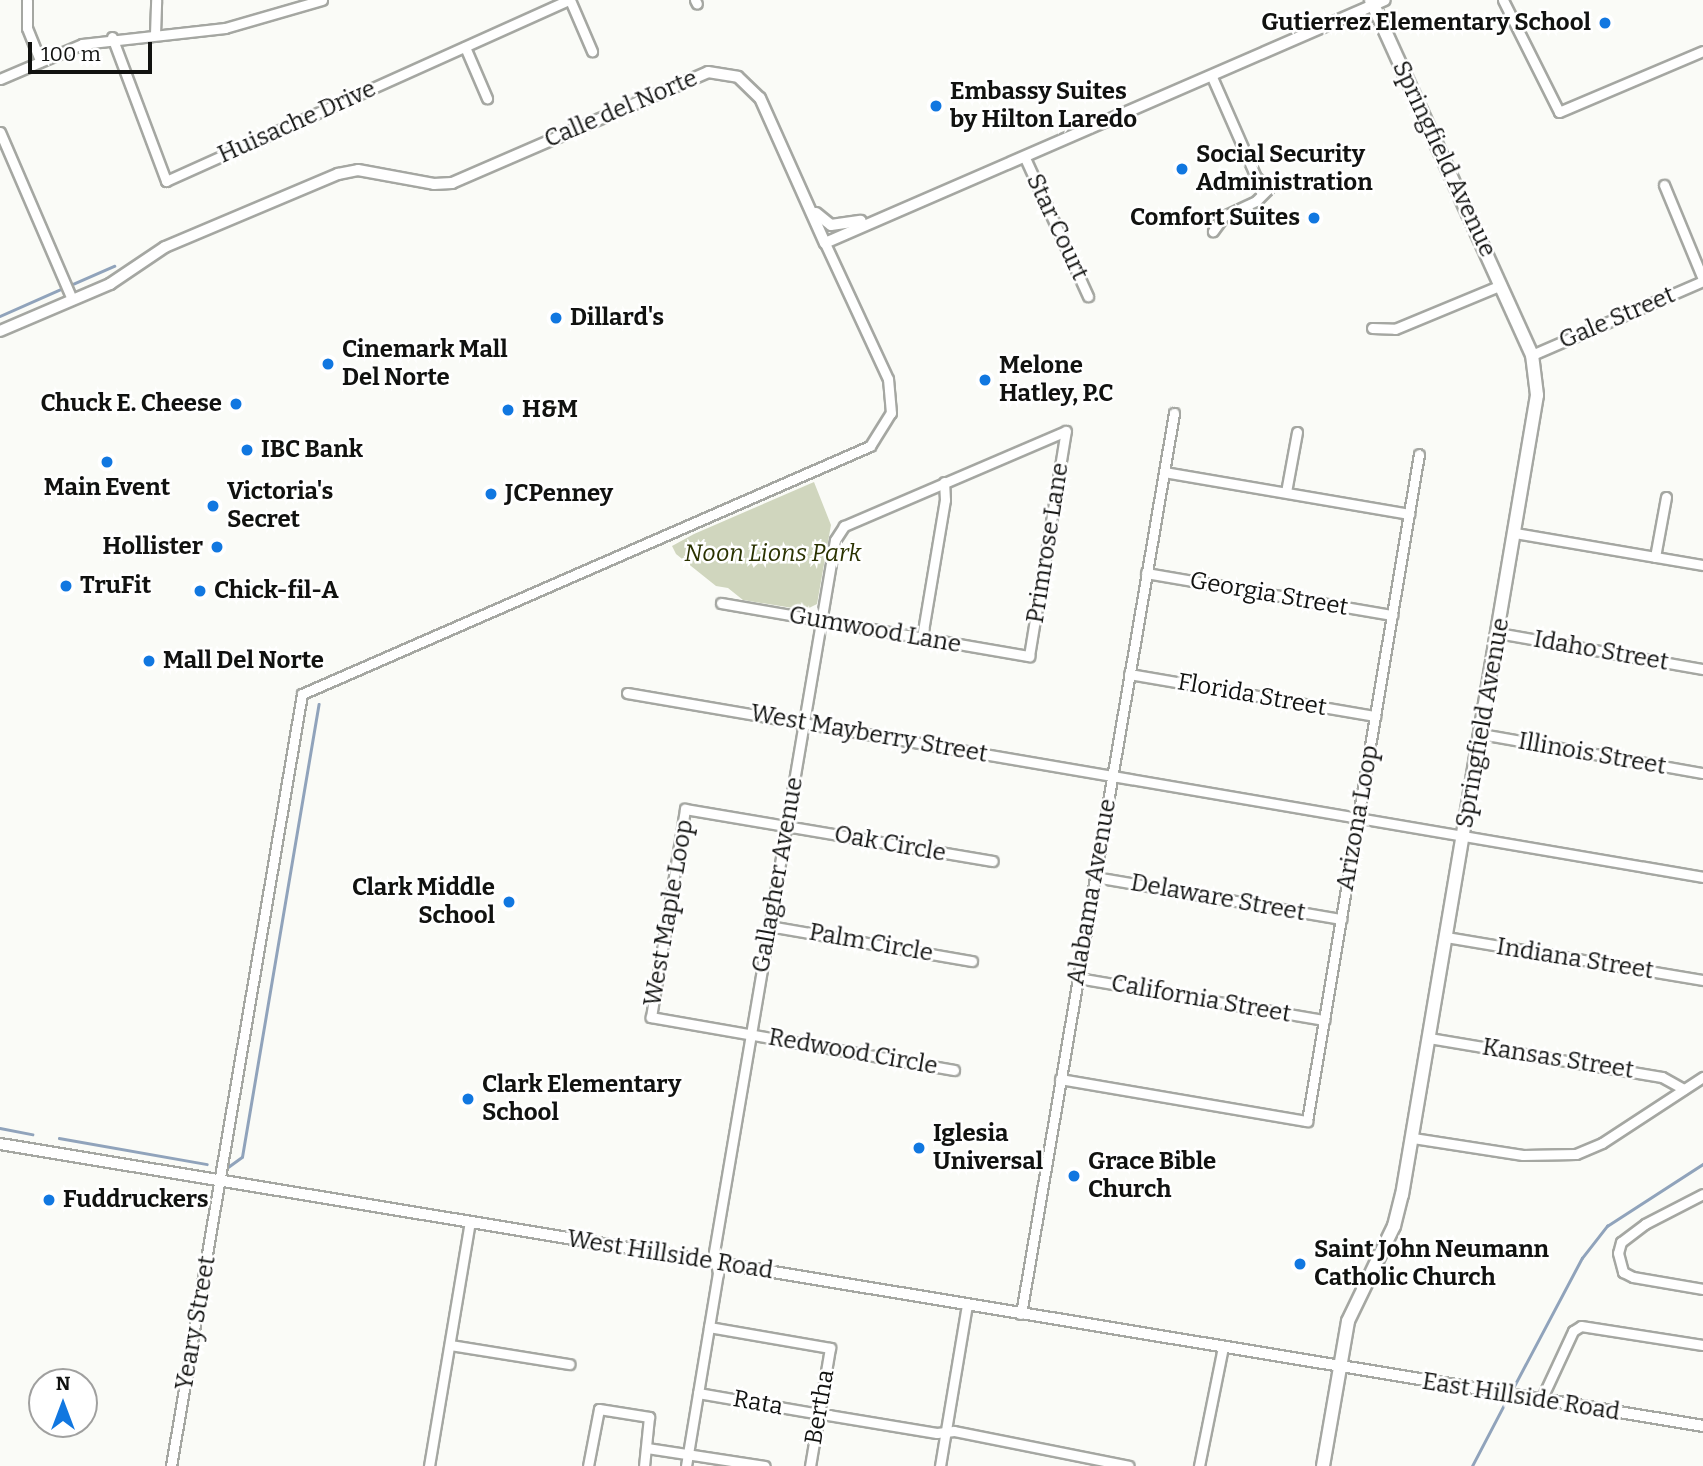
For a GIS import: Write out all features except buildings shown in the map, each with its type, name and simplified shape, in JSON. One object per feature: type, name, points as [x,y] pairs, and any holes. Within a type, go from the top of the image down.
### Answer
[{"type":"main road","name":"Springfield Avenue","points":[[1323,1466],[1339,1366],[1353,1306],[1394,1226],[1413,1138],[1537,395],[1532,355],[1376,2]]},
{"type":"street","points":[[27,0],[27,28],[40,61]]},
{"type":"street","points":[[155,34],[156,0]]},
{"type":"street","points":[[0,79],[82,44],[112,37],[267,19],[322,0]]},
{"type":"street","points":[[569,0],[592,51]]},
{"type":"street","name":"Huisache Drive","points":[[112,37],[166,181],[569,0]]},
{"type":"street","points":[[1503,0],[1559,111],[1703,51]]},
{"type":"street","points":[[825,243],[1212,77],[1376,2]]},
{"type":"street","points":[[465,47],[487,98]]},
{"type":"street","name":"Calle del Norte","points":[[0,331],[126,275],[165,247],[338,174],[358,170],[434,184],[452,183],[708,72],[728,73],[755,91],[825,243]]},
{"type":"street","points":[[1212,77],[1256,177],[1268,190],[1256,201],[1224,216],[1213,230]]},
{"type":"street","points":[[0,132],[72,299]]},
{"type":"street","name":"Star Court","points":[[1025,158],[1088,296]]},
{"type":"street","points":[[1664,185],[1703,280]]},
{"type":"street","points":[[809,206],[823,221],[840,226],[891,215]]},
{"type":"street","name":"Yeary Street","points":[[171,1466],[302,694],[870,446],[888,421],[891,393],[825,243]]},
{"type":"street","name":"Gale Street","points":[[1532,355],[1703,280]]},
{"type":"street","points":[[1372,328],[1395,329],[1501,285]]},
{"type":"street","name":"Alabama Avenue","points":[[1021,1314],[1174,413]]},
{"type":"street","name":"Gallagher Avenue","points":[[686,1466],[709,1327],[716,1262],[714,1252],[838,532],[944,482],[1066,430]]},
{"type":"street","name":"Primrose Lane","points":[[1029,656],[1066,430]]},
{"type":"street","points":[[1286,492],[1297,432]]},
{"type":"street","name":"Arizona Loop","points":[[1060,1079],[1307,1121],[1419,454]]},
{"type":"street","points":[[1164,471],[1409,514]]},
{"type":"street","points":[[922,637],[945,500],[944,482]]},
{"type":"street","points":[[1655,556],[1666,497]]},
{"type":"street","points":[[1515,533],[1703,565]]},
{"type":"street","name":"Georgia Street","points":[[1146,573],[1392,615]]},
{"type":"street","name":"Gumwood Lane","points":[[722,603],[1029,656]]},
{"type":"street","name":"Idaho Street","points":[[1498,633],[1703,669]]},
{"type":"street","name":"Florida Street","points":[[1129,674],[1375,716]]},
{"type":"street","name":"West Mayberry Street","points":[[627,693],[1703,877]]},
{"type":"street","name":"Illinois Street","points":[[1481,734],[1703,773]]},
{"type":"street","name":"West Maple Loop","points":[[751,1034],[651,1017],[685,809],[786,826]]},
{"type":"street","name":"Oak Circle","points":[[786,826],[993,861]]},
{"type":"street","name":"Delaware Street","points":[[1095,877],[1341,919]]},
{"type":"street","name":"Palm Circle","points":[[769,926],[972,961]]},
{"type":"street","name":"Indiana Street","points":[[1447,937],[1703,980]]},
{"type":"street","name":"California Street","points":[[1078,978],[1324,1020]]},
{"type":"street","name":"Redwood Circle","points":[[751,1034],[954,1070]]},
{"type":"street","name":"Kansas Street","points":[[1429,1038],[1662,1077],[1684,1088]]},
{"type":"street","points":[[1413,1138],[1523,1155],[1576,1154],[1602,1143],[1703,1077]]},
{"type":"street","name":"West Hillside Road","points":[[0,1144],[1339,1366]]},
{"type":"street","points":[[1703,1194],[1645,1224],[1621,1242],[1618,1263],[1633,1277],[1703,1289]]},
{"type":"street","points":[[429,1466],[470,1222]]},
{"type":"street","points":[[940,1466],[967,1304]]},
{"type":"street","points":[[1541,1400],[1573,1331],[1581,1326],[1703,1345]]},
{"type":"street","name":"Bertha","points":[[709,1327],[830,1348],[823,1414],[810,1466]]},
{"type":"street","points":[[450,1345],[569,1364]]},
{"type":"street","points":[[1199,1466],[1223,1347]]},
{"type":"street","name":"East Hillside Road","points":[[1339,1366],[1703,1426]]},
{"type":"street","name":"Rata","points":[[698,1393],[1129,1466]]},
{"type":"street","points":[[588,1466],[600,1409],[649,1417],[644,1466]]},
{"type":"street","points":[[647,1448],[765,1466]]},
{"type":"green space","name":"Noon Lions Park","points":[[814,482],[831,525],[817,604],[805,610],[743,600],[728,588],[716,586],[676,554],[672,546],[694,534]]},
{"type":"waterway","points":[[73,284],[114,266]]},
{"type":"waterway","points":[[0,316],[61,289]]},
{"type":"waterway","points":[[228,1167],[242,1157],[319,704]]},
{"type":"waterway","points":[[0,1128],[32,1134]]},
{"type":"waterway","points":[[59,1138],[207,1164]]},
{"type":"waterway","points":[[1512,1390],[1582,1258],[1607,1226],[1703,1164]]},
{"type":"waterway","points":[[1472,1466],[1507,1399]]},
{"type":"place","name":"Gutierrez Elementary School","points":[[1605,23]]},
{"type":"place","name":"Embassy Suites by Hilton Laredo","points":[[936,106]]},
{"type":"place","name":"Social Security Administration","points":[[1182,169]]},
{"type":"place","name":"Comfort Suites","points":[[1314,218]]},
{"type":"place","name":"Dillard's","points":[[556,318]]},
{"type":"place","name":"Cinemark Mall Del Norte","points":[[328,364]]},
{"type":"place","name":"Melone Hatley, P.C","points":[[985,380]]},
{"type":"place","name":"Chuck E. Cheese","points":[[236,404]]},
{"type":"place","name":"H&M","points":[[508,410]]},
{"type":"place","name":"IBC Bank","points":[[247,450]]},
{"type":"place","name":"Main Event","points":[[107,462]]},
{"type":"place","name":"JCPenney","points":[[491,494]]},
{"type":"place","name":"Victoria's Secret","points":[[213,506]]},
{"type":"place","name":"Hollister","points":[[217,547]]},
{"type":"place","name":"TruFit","points":[[66,586]]},
{"type":"place","name":"Chick-fil-A","points":[[200,591]]},
{"type":"place","name":"Mall Del Norte","points":[[149,661]]},
{"type":"place","name":"Clark Middle School","points":[[509,902]]},
{"type":"place","name":"Clark Elementary School","points":[[468,1099]]},
{"type":"place","name":"Iglesia Universal","points":[[919,1148]]},
{"type":"place","name":"Grace Bible Church","points":[[1074,1176]]},
{"type":"place","name":"Fuddruckers","points":[[49,1200]]},
{"type":"place","name":"Saint John Neumann Catholic Church","points":[[1300,1264]]}]
